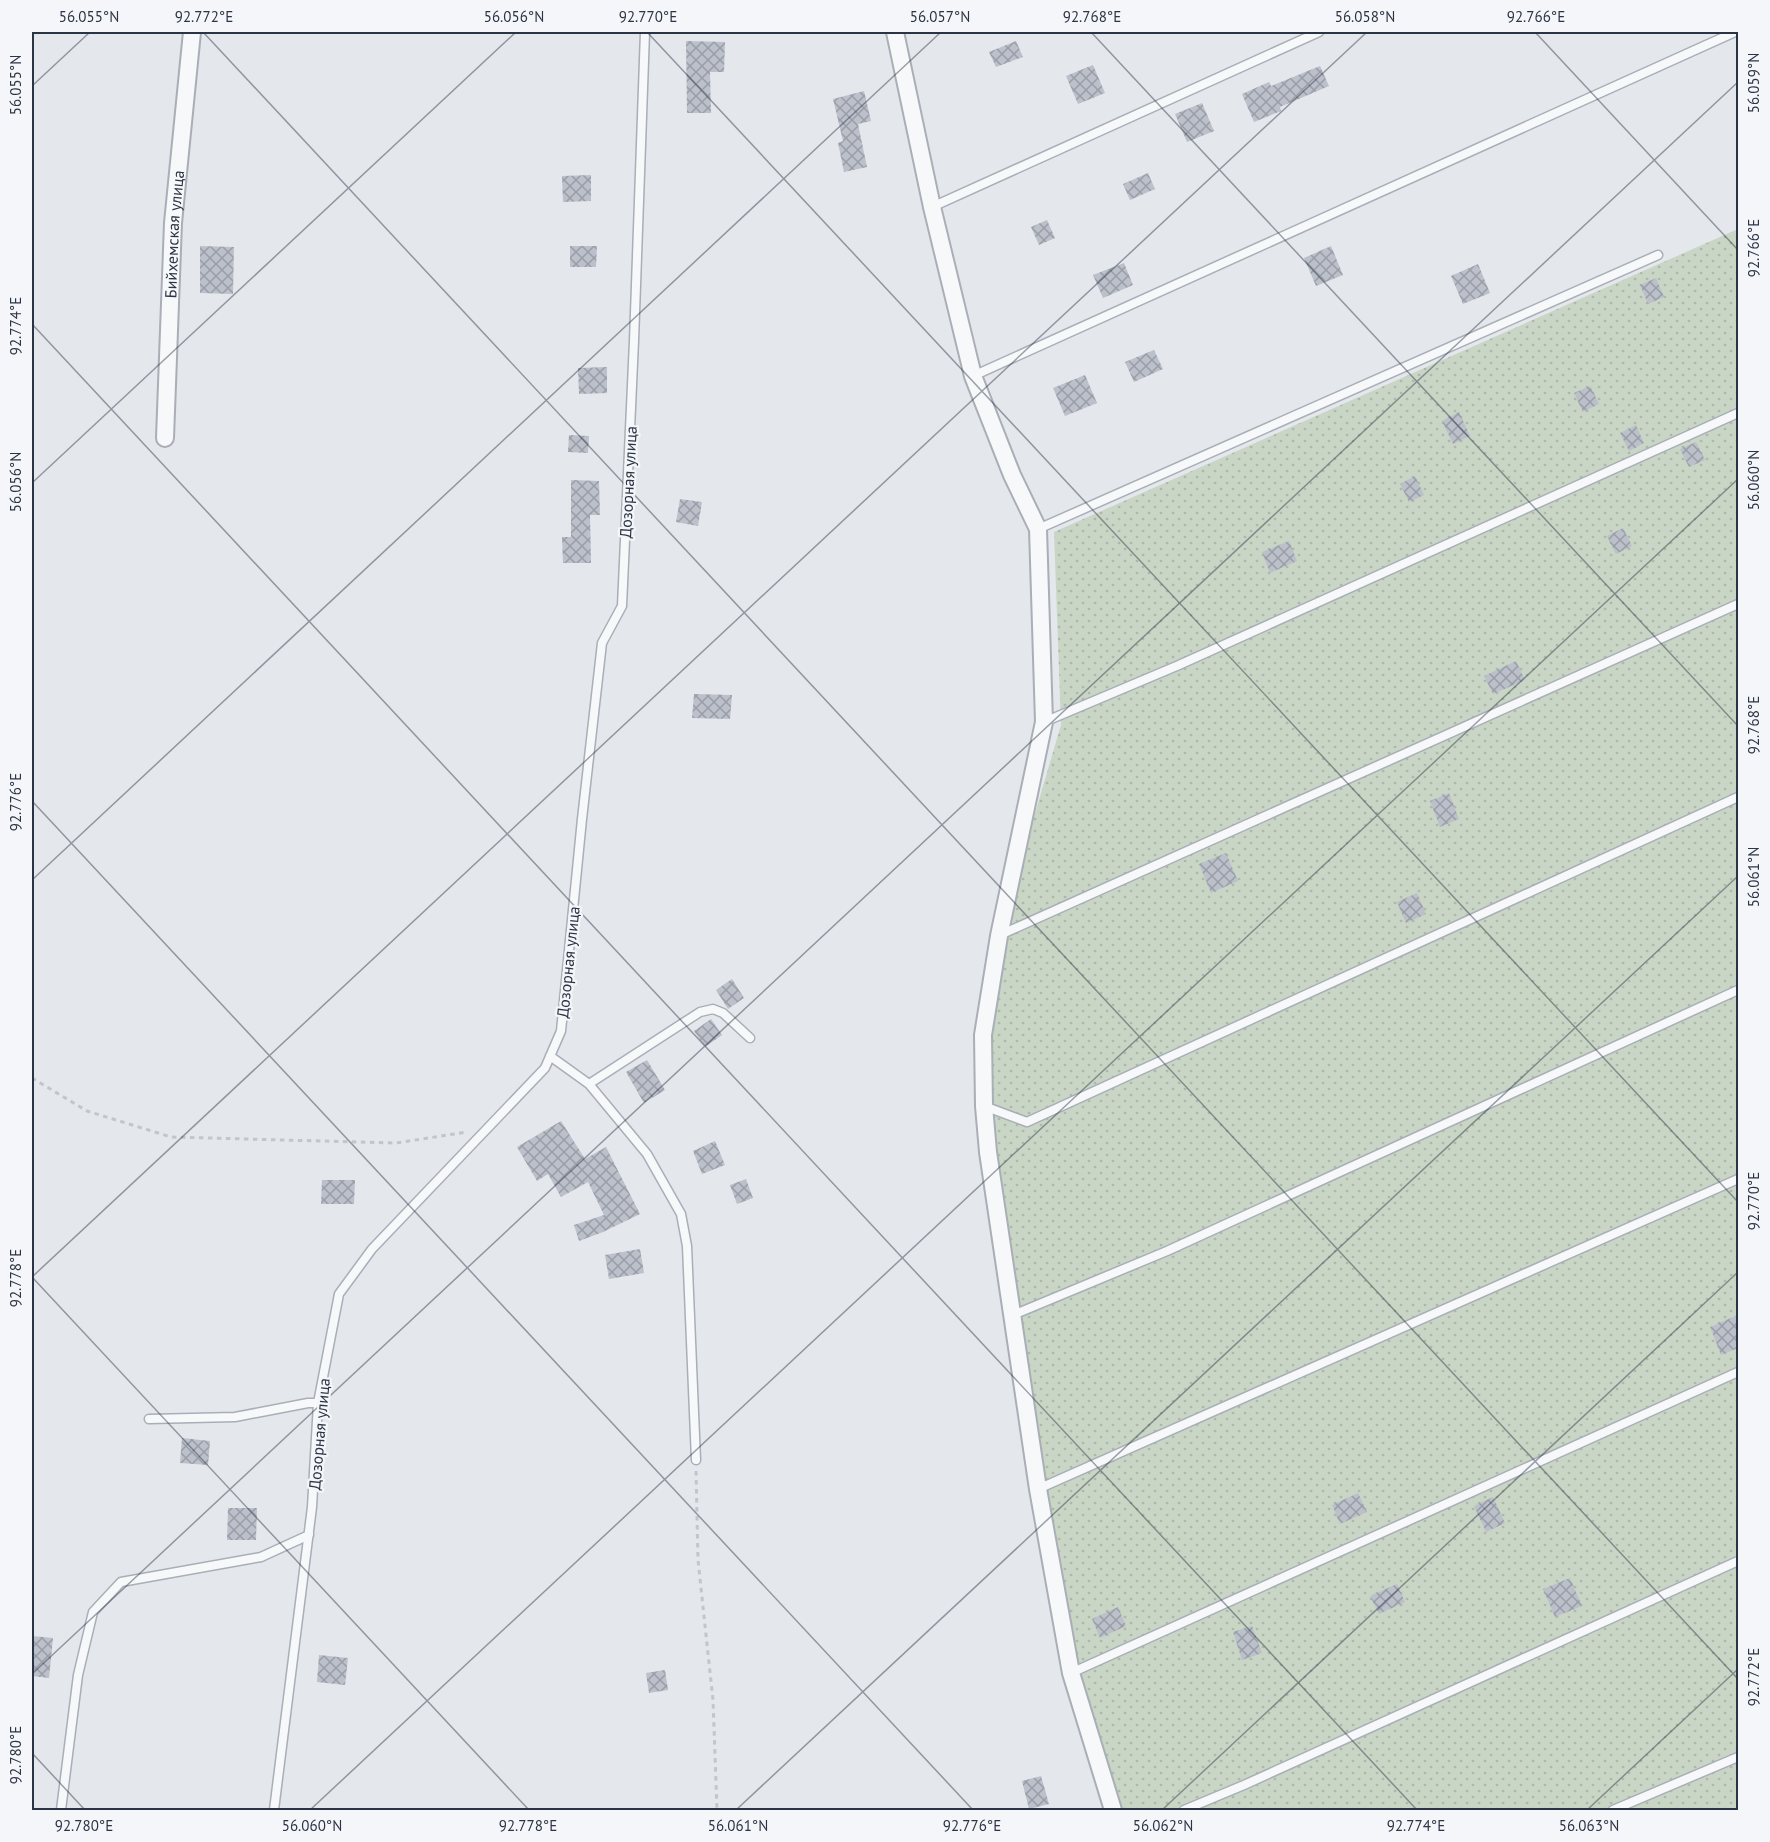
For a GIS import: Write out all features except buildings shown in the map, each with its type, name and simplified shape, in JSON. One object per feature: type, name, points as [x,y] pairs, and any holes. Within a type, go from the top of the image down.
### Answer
[{"type":"street","name":"Бийхемская улица","points":[[165,438],[173,223],[192,32]]},
{"type":"street","points":[[895,32],[932,207],[973,376],[1012,475],[1038,529],[1044,722],[999,936],[983,1035],[984,1106],[988,1152],[1038,1489],[1071,1673],[1113,1810]]},
{"type":"lane","name":"Дозорная улица","points":[[309,1535],[318,1403],[339,1294],[372,1249],[544,1068],[561,1030],[602,643],[622,606],[645,32]]},
{"type":"lane","points":[[932,207],[1319,32]]},
{"type":"lane","points":[[973,376],[1736,32]]},
{"type":"lane","points":[[1038,529],[1658,255]]},
{"type":"lane","points":[[1044,722],[1179,665],[1738,412]]},
{"type":"lane","points":[[999,936],[1738,604]]},
{"type":"lane","points":[[984,1106],[1027,1122],[1738,797]]},
{"type":"lane","points":[[1013,1315],[1178,1246],[1738,990]]},
{"type":"lane","points":[[589,1084],[700,1012],[713,1009],[723,1013],[750,1038]]},
{"type":"lane","points":[[550,1056],[589,1084],[647,1154],[681,1214],[687,1246],[696,1461]]},
{"type":"lane","points":[[1038,1489],[1738,1179]]},
{"type":"lane","points":[[1071,1673],[1738,1372]]},
{"type":"lane","points":[[149,1419],[235,1417],[318,1403]]},
{"type":"lane","points":[[61,1810],[78,1675],[93,1612],[121,1582],[261,1557],[309,1535]]},
{"type":"lane","points":[[274,1810],[309,1535]]},
{"type":"lane","points":[[1184,1810],[1738,1561]]},
{"type":"lane","points":[[1613,1810],[1738,1757]]},
{"type":"path","points":[[32,1078],[87,1111],[171,1137],[396,1143],[486,1129]]},
{"type":"path","points":[[696,1461],[698,1560],[713,1700],[717,1810]]},
{"type":"green space","points":[[1738,229],[1738,1810],[1113,1810],[1071,1673],[984,1106],[999,936],[1061,725],[1054,532]]}]
